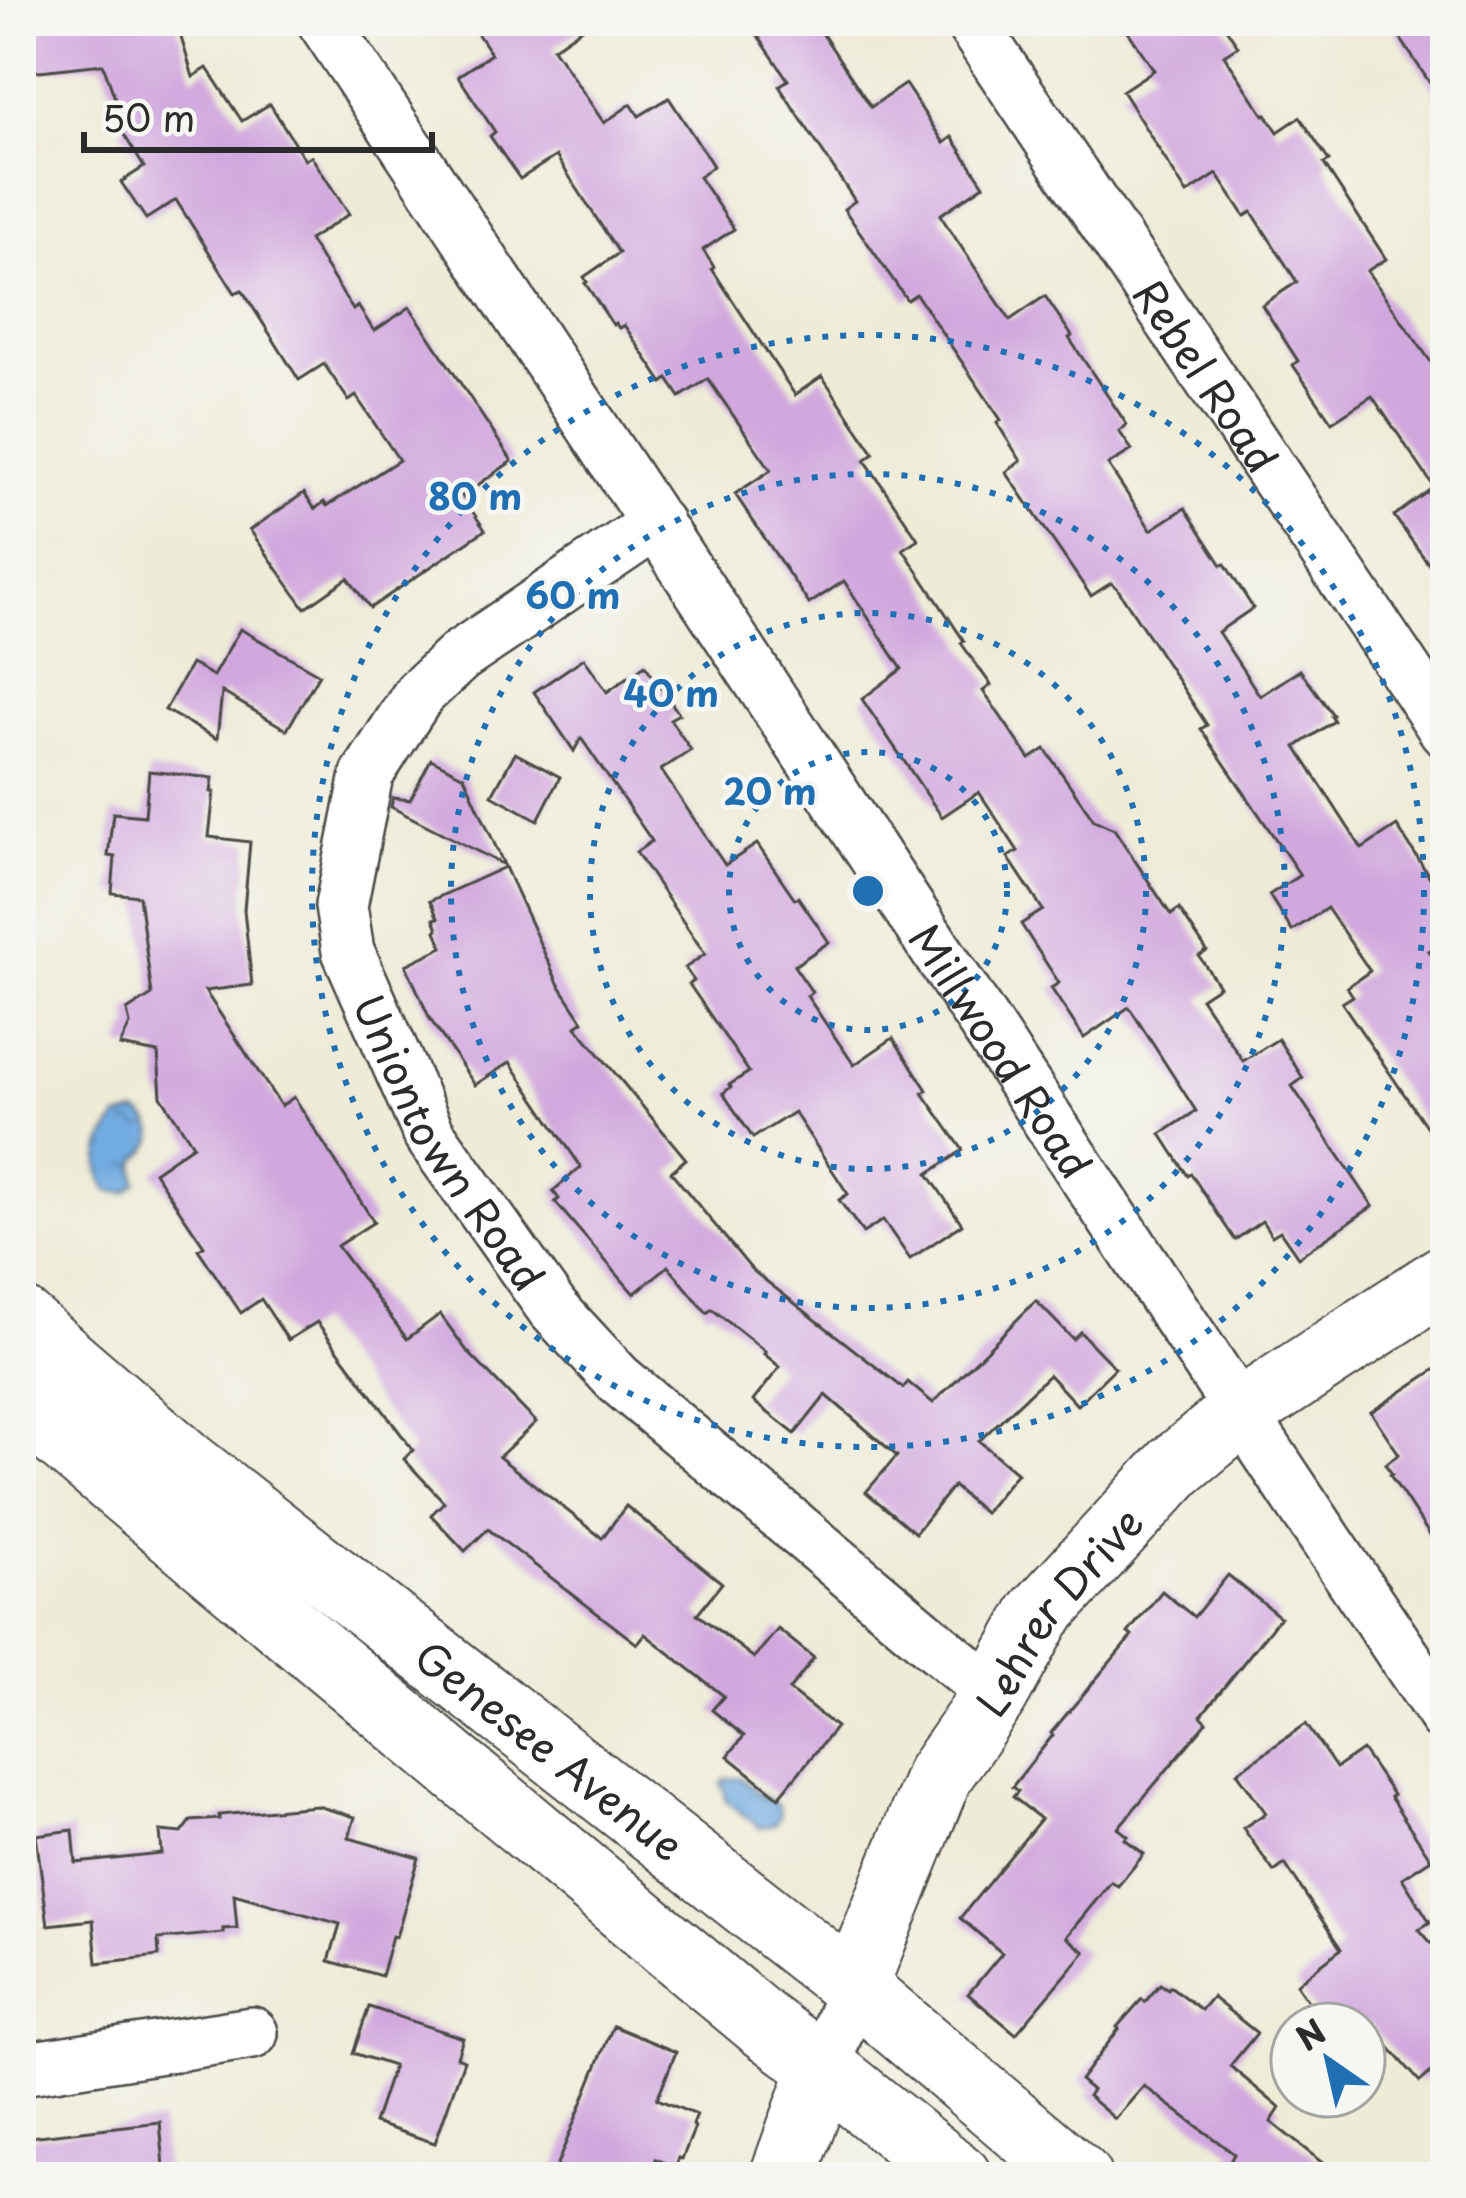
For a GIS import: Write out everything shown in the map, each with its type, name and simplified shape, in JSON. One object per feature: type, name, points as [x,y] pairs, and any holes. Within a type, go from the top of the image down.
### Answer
[{"type":"main road","name":"Lehrer Drive","points":[[854,1987],[939,1775],[995,1695],[1040,1615],[1174,1467],[1240,1413],[1445,1278]]},
{"type":"main road","name":"Genesee Avenue","points":[[21,1321],[188,1465],[854,1987],[1078,2177]]},
{"type":"main road","name":"Genesee Avenue","points":[[21,1404],[763,2024],[958,2177]]},
{"type":"main road","points":[[783,2177],[823,2068]]},
{"type":"street","name":"Millwood Road","points":[[323,21],[1445,1717]]},
{"type":"street","name":"Rebel Road","points":[[970,21],[1445,730]]},
{"type":"street","name":"Uniontown Road","points":[[657,523],[460,656],[419,694],[367,775],[341,906],[348,951],[429,1134],[553,1309],[618,1379],[995,1695]]},
{"type":"street","name":"Lehrer Drive","points":[[823,2068],[854,1987]]},
{"type":"street","points":[[21,2069],[252,2032]]},
{"type":"water","points":[[137,1113],[150,1123],[154,1140],[137,1161],[137,1183],[126,1193],[108,1191],[100,1172],[103,1145],[118,1118]]},
{"type":"water","points":[[726,1778],[741,1779],[778,1806],[775,1824],[760,1828],[725,1800],[721,1784]]},
{"type":"building","points":[[21,21],[176,21],[193,77],[207,68],[242,121],[270,104],[305,160],[311,156],[349,214],[309,240],[353,310],[358,306],[374,331],[410,307],[512,461],[462,496],[485,530],[370,608],[348,578],[305,608],[250,530],[304,493],[315,509],[324,502],[327,506],[399,460],[356,396],[349,401],[324,364],[299,380],[242,290],[235,293],[176,200],[146,219],[121,182],[144,167],[121,130],[125,127],[103,64],[21,73]]},
{"type":"building","points":[[469,21],[592,21],[553,48],[604,123],[631,104],[639,116],[669,98],[713,166],[699,177],[734,229],[703,250],[712,269],[795,395],[822,376],[874,453],[865,460],[918,539],[903,549],[991,685],[983,691],[1030,759],[1045,749],[1094,820],[1114,829],[1171,915],[1179,909],[1207,951],[1199,956],[1219,986],[1201,998],[1243,1061],[1278,1039],[1303,1078],[1292,1086],[1373,1206],[1298,1257],[1280,1231],[1272,1236],[1262,1221],[1235,1240],[1161,1134],[1196,1111],[1129,1007],[1084,1038],[1051,988],[1059,983],[1021,924],[1043,910],[1008,857],[1018,851],[979,792],[942,817],[862,699],[902,669],[844,581],[809,604],[735,494],[771,470],[708,379],[680,397],[668,379],[663,383],[624,325],[613,325],[584,277],[619,253],[556,156],[520,179],[490,136],[495,132],[458,76],[491,54]]},
{"type":"building","points":[[748,21],[814,21],[871,107],[905,84],[944,143],[952,137],[984,185],[940,215],[1010,320],[1045,296],[1072,336],[1069,338],[1127,425],[1119,431],[1132,450],[1108,465],[1151,530],[1185,508],[1225,564],[1253,608],[1218,632],[1260,696],[1300,670],[1333,715],[1334,721],[1296,747],[1362,849],[1397,826],[1445,901],[1445,940],[1429,951],[1445,976],[1445,1154],[1342,1003],[1353,996],[1347,987],[1370,971],[1327,908],[1292,931],[1269,895],[1300,875],[1201,729],[1207,725],[1117,588],[1111,583],[1091,596],[1006,472],[1021,461],[997,423],[1001,420],[916,294],[907,300],[844,209],[855,201],[779,86],[788,80]]},
{"type":"building","points":[[1121,21],[1221,21],[1238,46],[1224,55],[1264,115],[1278,132],[1300,117],[1329,161],[1324,164],[1386,259],[1367,271],[1445,382],[1445,587],[1394,516],[1434,487],[1372,396],[1332,422],[1293,365],[1298,361],[1262,305],[1297,282],[1252,212],[1245,216],[1217,174],[1187,194],[1122,91],[1154,70]]},
{"type":"building","points":[[1389,21],[1445,21],[1445,106]]},
{"type":"building","points":[[240,629],[319,674],[287,730],[222,692],[217,739],[165,710],[191,664],[213,676]]},
{"type":"building","points":[[584,658],[607,692],[645,665],[679,714],[670,719],[691,750],[661,770],[725,865],[757,844],[829,942],[794,966],[812,992],[807,996],[854,1065],[893,1038],[927,1090],[923,1093],[963,1150],[928,1174],[962,1224],[910,1259],[883,1220],[863,1233],[839,1200],[848,1194],[794,1112],[753,1138],[723,1093],[749,1072],[689,984],[694,981],[685,968],[705,954],[636,852],[652,841],[581,738],[574,751],[534,692]]},
{"type":"building","points":[[515,753],[560,777],[538,820],[492,795]]},
{"type":"building","points":[[431,759],[464,776],[504,865],[391,807],[393,798],[410,800]]},
{"type":"building","points":[[149,771],[213,778],[209,837],[250,842],[244,910],[252,985],[205,991],[281,1106],[294,1097],[374,1222],[337,1246],[407,1339],[440,1314],[467,1351],[536,1422],[499,1457],[602,1538],[626,1506],[722,1583],[697,1614],[754,1658],[778,1629],[814,1658],[789,1690],[836,1727],[779,1797],[728,1756],[744,1736],[712,1710],[724,1696],[645,1634],[637,1644],[488,1529],[465,1551],[431,1515],[444,1502],[404,1459],[413,1450],[317,1322],[288,1340],[261,1299],[241,1313],[198,1249],[204,1246],[154,1172],[193,1145],[161,1096],[158,1053],[120,1046],[130,1024],[127,1011],[152,995],[139,896],[112,893],[115,857],[108,856],[113,813],[145,816]]},
{"type":"building","points":[[505,867],[558,983],[583,1021],[576,1026],[686,1159],[671,1172],[752,1270],[903,1388],[908,1382],[933,1403],[1036,1301],[1073,1339],[1080,1332],[1115,1368],[1077,1405],[1049,1375],[979,1441],[1017,1473],[984,1513],[953,1486],[915,1533],[866,1492],[897,1456],[826,1395],[795,1434],[753,1401],[780,1367],[766,1352],[712,1309],[707,1313],[668,1266],[634,1294],[555,1202],[559,1199],[553,1191],[581,1167],[510,1062],[475,1085],[430,1019],[406,965],[443,947],[430,901]]},
{"type":"building","points":[[1445,1363],[1445,1558],[1390,1475],[1385,1464],[1399,1454],[1371,1412]]},
{"type":"building","points":[[1228,1575],[1280,1617],[1201,1716],[1207,1722],[1118,1828],[1144,1854],[1118,1886],[1111,1882],[1066,1937],[1085,1952],[1016,2034],[968,1994],[1002,1953],[960,1918],[1041,1819],[1013,1797],[1018,1791],[1012,1787],[1162,1591],[1194,1617]]},
{"type":"building","points":[[1306,1724],[1336,1768],[1362,1750],[1431,1859],[1402,1878],[1430,1922],[1419,1929],[1445,1959],[1445,2060],[1420,2082],[1388,2046],[1388,2000],[1307,2000],[1296,1984],[1341,1949],[1285,1864],[1274,1872],[1243,1828],[1266,1813],[1237,1772]]},
{"type":"building","points":[[317,1806],[355,1817],[349,1838],[419,1858],[381,1976],[329,1961],[340,1924],[234,1894],[237,1928],[158,1939],[159,1956],[97,1963],[93,1920],[48,1925],[36,1835],[73,1830],[76,1863],[162,1854],[160,1831],[182,1833],[191,1821]]},
{"type":"building","points":[[1160,1984],[1170,1986],[1201,2010],[1212,1997],[1257,2033],[1230,2066],[1268,2098],[1268,2120],[1340,2177],[1222,2177],[1234,2154],[1144,2086],[1115,2119],[1088,2096],[1092,2090],[1080,2080],[1117,2027],[1142,1999],[1145,2002]]},
{"type":"building","points":[[369,2007],[463,2038],[457,2057],[464,2060],[435,2143],[374,2123],[393,2066],[353,2053]]},
{"type":"building","points":[[613,2026],[676,2052],[657,2099],[696,2115],[695,2127],[675,2167],[656,2159],[650,2177],[552,2177]]},
{"type":"building","points":[[160,2122],[165,2177],[21,2177],[21,2138]]}]
